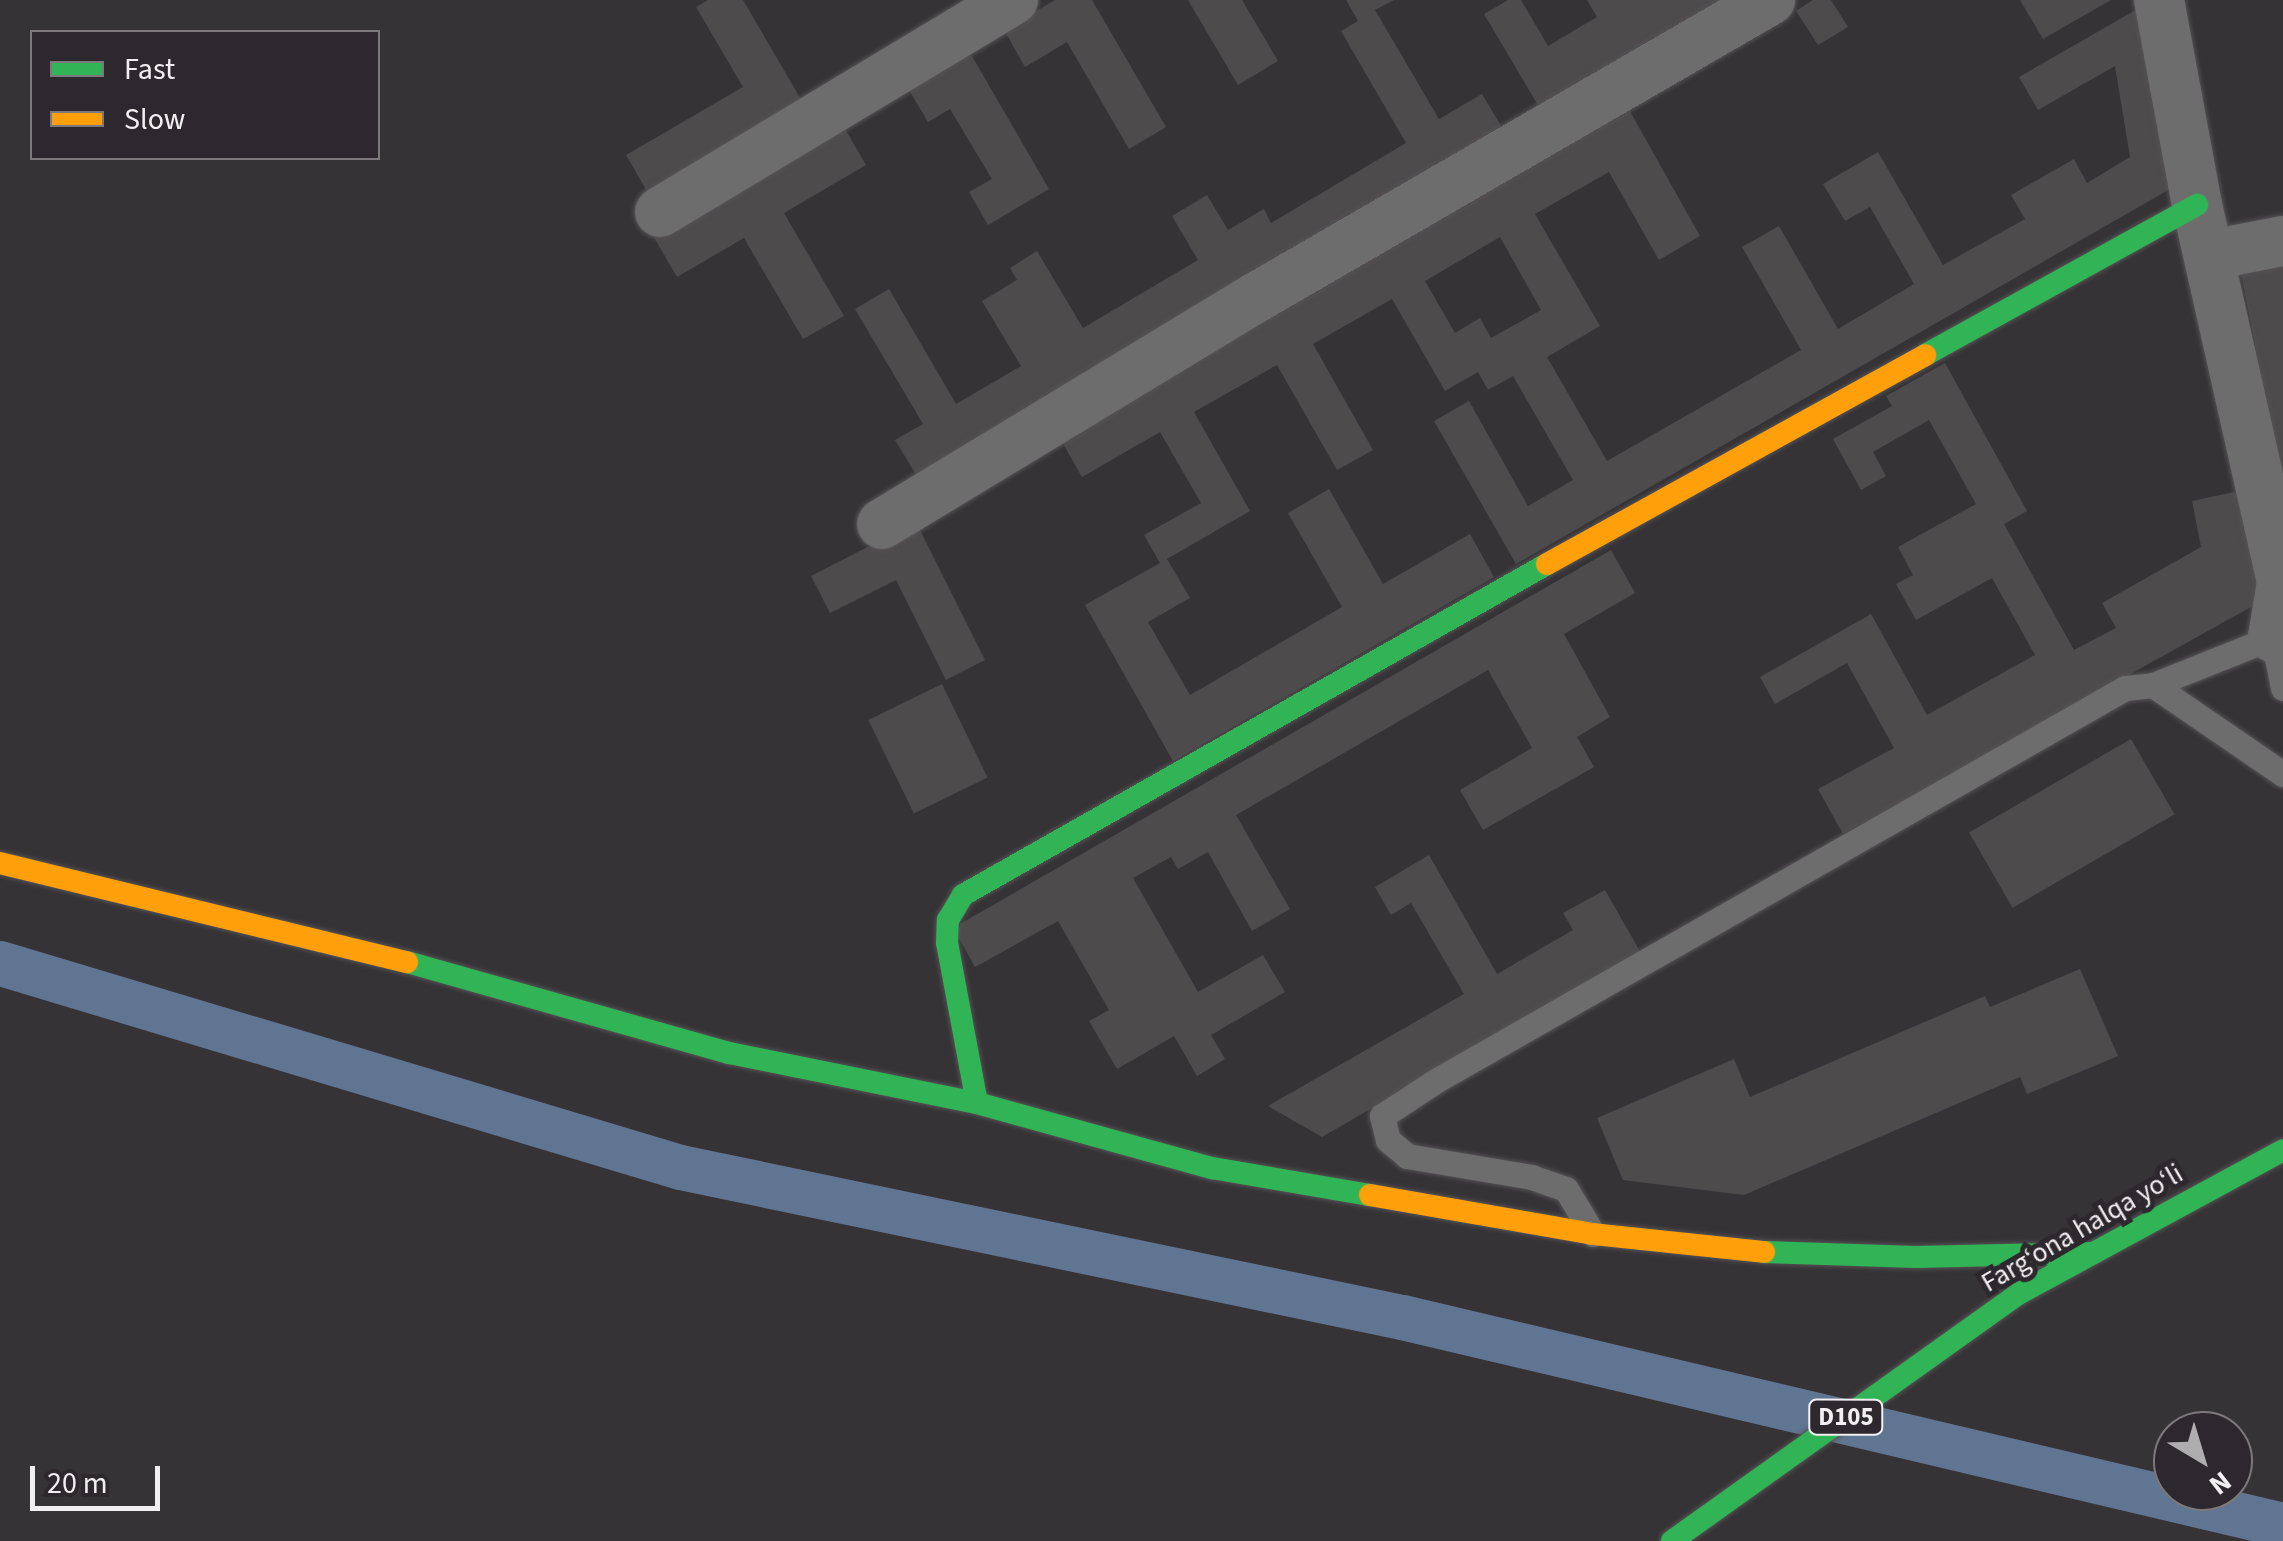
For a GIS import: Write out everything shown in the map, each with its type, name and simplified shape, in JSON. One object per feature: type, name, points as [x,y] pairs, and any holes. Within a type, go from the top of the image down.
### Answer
[{"type":"main road","points":[[977,1103],[948,943],[948,920],[962,896],[1409,640],[2197,205]]},
{"type":"main road","points":[[0,863],[439,970],[729,1053],[977,1103],[1212,1168],[1593,1234],[1767,1252],[1916,1256],[2092,1254]]},
{"type":"main road","name":"Farg‘ona halqa yo‘li","points":[[1672,1541],[2020,1293],[2283,1150]]},
{"type":"street","points":[[660,212],[1013,0]]},
{"type":"street","points":[[882,524],[1257,297],[1770,0]]},
{"type":"street","points":[[2158,0],[2197,205],[2282,582],[2278,636]]},
{"type":"street","points":[[2211,256],[2283,240]]},
{"type":"lane","points":[[1593,1234],[1566,1189],[1532,1177],[1406,1156],[1388,1140],[1382,1116],[1437,1080],[2125,688],[2153,684],[2278,636],[2283,688]]},
{"type":"lane","points":[[2153,684],[2283,774]]},
{"type":"building","points":[[708,0],[743,0],[803,103],[648,193],[626,155],[743,87],[696,7]]},
{"type":"building","points":[[1055,0],[1092,0],[1166,127],[1129,149],[1067,42],[1025,67],[1004,30]]},
{"type":"building","points":[[1188,0],[1242,0],[1278,61],[1238,85]]},
{"type":"building","points":[[1346,0],[1394,0],[1375,10],[1439,119],[1482,94],[1506,134],[920,481],[895,440],[923,424],[855,309],[889,289],[956,404],[1021,366],[982,301],[1017,280],[1010,268],[1037,251],[1083,328],[1198,260],[1172,216],[1207,195],[1228,230],[1264,209],[1271,223],[1406,143],[1341,31],[1358,21]]},
{"type":"building","points":[[1508,0],[1521,0],[1548,46],[1597,17],[1587,0],[1731,0],[1542,112],[1484,14]]},
{"type":"building","points":[[1813,0],[1831,0],[1848,27],[1818,45],[1796,11]]},
{"type":"building","points":[[2020,0],[2111,0],[2043,39]]},
{"type":"building","points":[[2146,4],[2177,185],[1516,564],[1434,421],[1469,401],[1528,506],[1573,480],[1513,376],[1488,390],[1478,372],[1445,391],[1392,299],[1313,344],[1373,450],[1337,470],[1277,365],[1194,412],[1250,511],[1167,559],[1190,598],[1148,622],[1190,695],[1342,607],[1288,513],[1329,489],[1383,584],[1470,534],[1494,577],[1173,761],[1085,605],[1160,563],[1144,535],[1201,503],[1160,432],[1082,477],[1057,433],[1627,106],[1700,236],[1659,260],[1609,172],[1535,214],[1600,326],[1547,357],[1607,461],[1801,350],[1742,247],[1779,226],[1838,329],[1914,284],[1870,207],[1845,221],[1823,184],[1878,152],[1943,265],[2025,219],[2011,195],[2074,159],[2087,183],[2130,157],[2115,66],[2038,110],[2019,77]],"holes":[[[1500,237],[1541,310],[1491,338],[1480,318],[1455,333],[1425,281]]]},
{"type":"building","points":[[965,44],[1049,189],[988,225],[969,192],[992,179],[950,109],[928,122],[903,80]]},
{"type":"building","points":[[841,122],[866,165],[784,213],[844,316],[803,339],[744,238],[677,277],[652,234]]},
{"type":"building","points":[[2283,254],[2283,478],[2281,478],[2239,262]]},
{"type":"building","points":[[1945,363],[2027,511],[2004,524],[2074,650],[2116,628],[2102,603],[2201,547],[2192,501],[2248,489],[2269,597],[1843,834],[1818,789],[1894,748],[1847,663],[1775,704],[1760,677],[1871,614],[1927,715],[2035,655],[1992,578],[1916,620],[1896,584],[1913,575],[1898,547],[1976,504],[1929,420],[1873,452],[1886,476],[1861,490],[1833,439],[1892,406],[1886,396]]},
{"type":"building","points":[[916,522],[985,660],[946,680],[896,580],[830,613],[811,576]]},
{"type":"building","points":[[1611,550],[1635,593],[1564,634],[1610,717],[1577,737],[1594,767],[1483,830],[1460,790],[1532,748],[1488,670],[1236,815],[1290,909],[1252,931],[1208,852],[1178,869],[1171,857],[1133,878],[1198,992],[1263,955],[1285,992],[1211,1035],[1225,1059],[1197,1076],[1174,1036],[1117,1069],[1089,1021],[1109,1010],[1058,921],[975,967],[953,928]]},
{"type":"building","points":[[942,684],[988,777],[914,813],[868,720]]},
{"type":"building","points":[[2131,739],[2174,814],[2013,908],[1969,833]]},
{"type":"building","points":[[1429,855],[1497,974],[1573,930],[1563,913],[1605,890],[1641,953],[1322,1137],[1268,1106],[1464,994],[1411,903],[1391,915],[1375,887]]},
{"type":"building","points":[[2080,969],[2118,1056],[2027,1094],[2020,1077],[1744,1195],[1623,1180],[1597,1118],[1734,1059],[1750,1097],[1985,996],[1990,1007]]},
{"type":"waterway","points":[[0,963],[680,1167],[1402,1317],[2283,1525]]},
{"type":"traffic: fast","points":[[1925,355],[2197,205]]},
{"type":"traffic: fast","points":[[977,1103],[947,943],[948,920],[963,895],[1547,564]]},
{"type":"traffic: fast","points":[[407,962],[729,1053],[977,1103],[1212,1168],[1370,1195]]},
{"type":"traffic: fast","points":[[1672,1541],[2020,1293],[2283,1150]]},
{"type":"traffic: fast","points":[[1764,1252],[1916,1257],[2091,1253]]},
{"type":"traffic: slow","points":[[1547,564],[1925,355]]},
{"type":"traffic: slow","points":[[0,863],[407,962]]},
{"type":"traffic: slow","points":[[1370,1195],[1593,1234],[1764,1252]]}]
